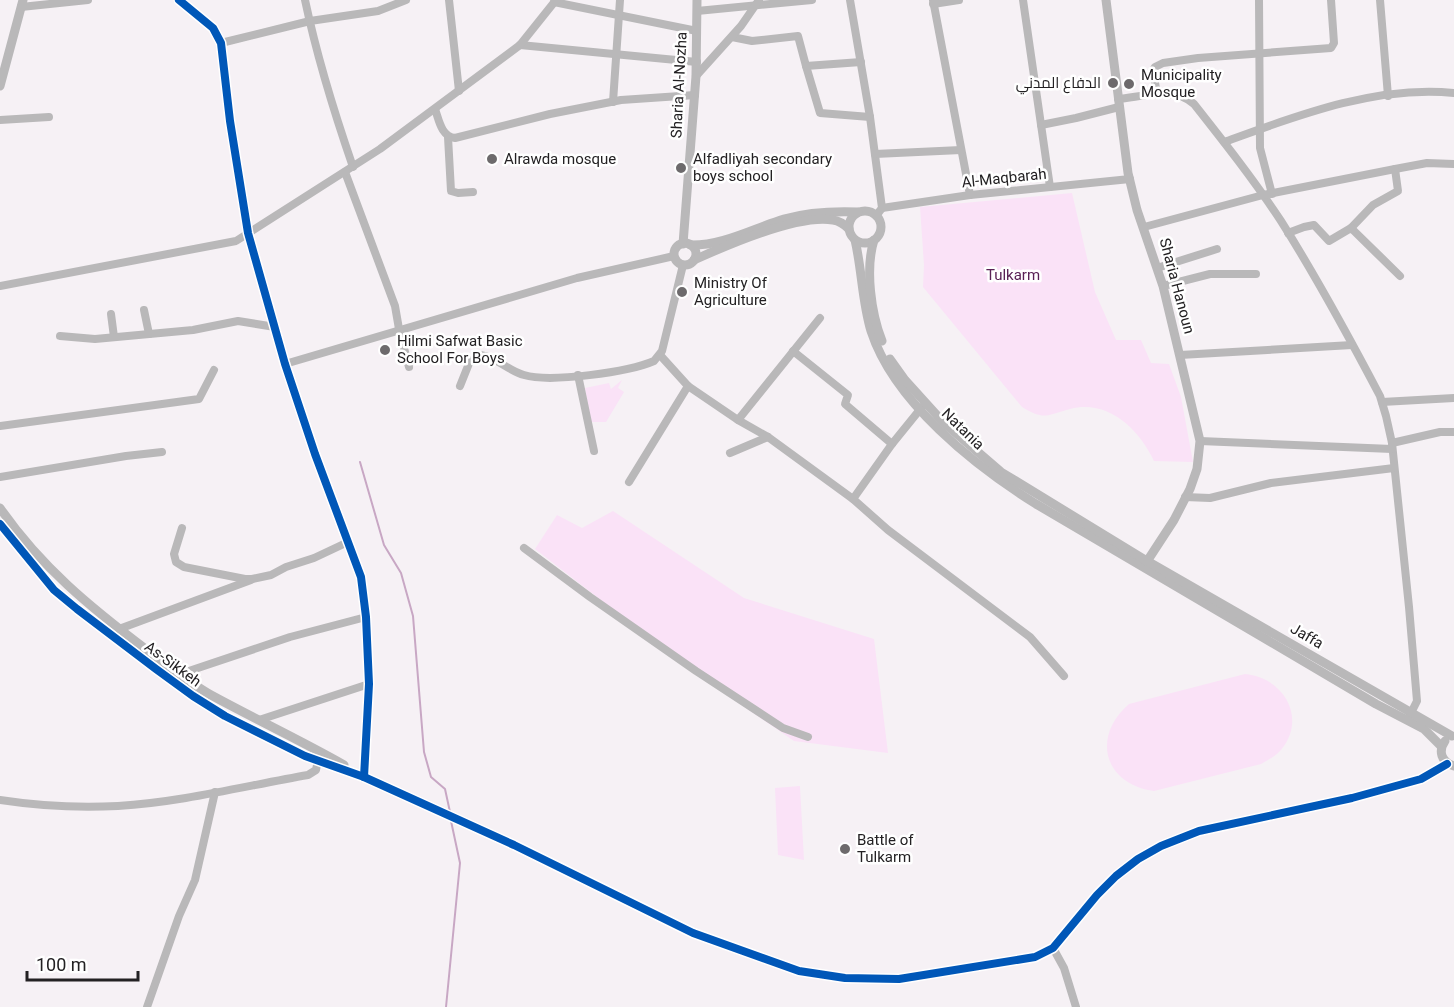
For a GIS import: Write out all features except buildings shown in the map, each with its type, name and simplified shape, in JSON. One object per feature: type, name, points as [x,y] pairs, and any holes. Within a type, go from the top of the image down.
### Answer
[{"type":"street","points":[[0,86],[4,53],[22,3],[88,0]]},
{"type":"street","points":[[179,0],[213,28],[221,43],[230,121],[248,233],[285,364],[315,454],[361,577],[366,617],[369,684],[364,777],[514,845],[693,933],[799,971],[845,978],[899,979],[1035,957],[1053,948],[1106,885],[1132,863],[1161,846],[1199,831],[1352,798],[1421,780],[1451,765],[1441,756],[1441,746],[1444,741],[1453,736]]},
{"type":"street","points":[[305,0],[311,34],[353,167]]},
{"type":"street","points":[[221,43],[310,21],[378,11],[405,0]]},
{"type":"street","points":[[449,0],[459,91]]},
{"type":"street","points":[[613,102],[620,0]]},
{"type":"street","name":"Sharia Al-Nozha","points":[[687,244],[697,62],[697,0]]},
{"type":"street","points":[[697,12],[757,3],[812,0]]},
{"type":"street","points":[[850,0],[870,117],[882,208],[876,216]]},
{"type":"street","points":[[960,0],[933,2],[970,195]]},
{"type":"street","points":[[1023,0],[1050,187]]},
{"type":"street","name":"Sharia Hanoun","points":[[1106,0],[1130,179],[1135,202],[1163,286],[1200,441],[1197,469],[1185,497],[1145,564]]},
{"type":"street","points":[[1259,0],[1261,154],[1272,194]]},
{"type":"street","points":[[1157,95],[1153,72],[1158,65],[1198,58],[1333,47],[1331,0]]},
{"type":"street","points":[[1380,0],[1388,96]]},
{"type":"street","points":[[0,286],[236,241],[353,167],[459,91],[520,45],[555,1],[618,17],[697,31]]},
{"type":"street","points":[[696,76],[732,37],[757,3]]},
{"type":"street","points":[[732,37],[752,41],[798,36],[819,113],[870,117]]},
{"type":"street","points":[[520,45],[697,62]]},
{"type":"street","points":[[806,66],[861,62]]},
{"type":"street","points":[[1224,142],[1311,112],[1388,96],[1435,92],[1454,93]]},
{"type":"street","points":[[1041,125],[1076,118],[1119,103],[1157,95],[1175,94],[1189,99],[1224,142],[1288,233],[1318,282],[1382,402],[1392,446],[1416,689],[1417,701],[1409,717]]},
{"type":"street","points":[[435,109],[444,133],[448,137],[455,138],[550,114],[613,102],[695,95]]},
{"type":"street","points":[[0,120],[49,117]]},
{"type":"street","points":[[448,137],[451,191],[472,192]]},
{"type":"street","points":[[875,154],[961,150]]},
{"type":"street","points":[[1144,227],[1263,195],[1395,169],[1426,164],[1454,164]]},
{"type":"street","points":[[1288,233],[1314,225],[1329,241],[1351,228],[1373,205],[1398,191],[1395,169]]},
{"type":"street","points":[[345,172],[395,306],[410,367]]},
{"type":"street","name":"Al-Maqbarah","points":[[882,208],[970,195],[1130,179]]},
{"type":"street","points":[[849,229],[851,219],[858,212]]},
{"type":"street","points":[[858,212],[869,212],[876,216],[881,228],[874,240],[862,243],[855,240],[849,229],[834,220],[801,222],[765,233],[694,260],[689,264],[683,265],[677,262],[675,256],[675,250],[687,244],[710,244],[798,215],[858,212]]},
{"type":"street","points":[[1351,228],[1400,276]]},
{"type":"street","name":"Natania","points":[[855,240],[865,304],[875,339],[885,362],[897,381],[968,446],[1001,472],[1145,564]]},
{"type":"street","name":"Natania","points":[[874,240],[870,253],[869,272],[879,332],[894,365],[923,406]]},
{"type":"street","points":[[687,244],[696,253],[694,260]]},
{"type":"street","points":[[1158,268],[1217,249]]},
{"type":"street","points":[[285,364],[577,278],[675,256]]},
{"type":"street","points":[[460,386],[470,362],[481,355],[525,375],[540,377],[578,375],[648,363],[660,355],[683,265]]},
{"type":"street","points":[[1163,286],[1210,274],[1256,274]]},
{"type":"street","points":[[144,310],[149,334]]},
{"type":"street","points":[[111,314],[114,337]]},
{"type":"street","points":[[738,420],[820,318]]},
{"type":"street","points":[[60,336],[95,339],[193,330],[238,321],[275,327]]},
{"type":"street","points":[[1180,355],[1352,345]]},
{"type":"street","points":[[793,351],[848,395],[844,404],[892,444]]},
{"type":"street","points":[[660,355],[688,386],[768,437],[1030,637],[1064,676]]},
{"type":"street","points":[[0,426],[199,399],[214,370]]},
{"type":"street","points":[[578,375],[594,451]]},
{"type":"street","points":[[629,482],[688,386]]},
{"type":"street","points":[[1382,402],[1454,398]]},
{"type":"street","points":[[853,500],[892,444],[923,406]]},
{"type":"street","points":[[1200,441],[1392,446],[1440,432],[1454,432]]},
{"type":"street","points":[[730,453],[768,437]]},
{"type":"street","points":[[0,477],[162,452]]},
{"type":"street","points":[[1185,497],[1210,498],[1271,483],[1394,468]]},
{"type":"street","name":"As-Sikkeh","points":[[0,508],[36,554],[61,580],[119,629],[209,694],[261,719],[364,777]]},
{"type":"street","name":"As-Sikkeh","points":[[0,524],[54,590],[112,637],[193,696],[225,716],[318,760],[364,777]]},
{"type":"street","points":[[182,528],[174,554],[179,565],[252,579]]},
{"type":"street","points":[[119,629],[252,579],[271,575],[348,542]]},
{"type":"street","points":[[524,548],[590,597],[706,677],[783,728],[808,737]]},
{"type":"street","name":"Jaffa","points":[[1145,564],[1409,717],[1453,736]]},
{"type":"street","points":[[182,674],[290,637],[366,617]]},
{"type":"street","points":[[261,719],[369,684]]},
{"type":"street","name":"Jaffa","points":[[1409,717],[1441,746]]},
{"type":"street","points":[[0,800],[54,806],[119,806],[308,775],[316,770],[318,760]]},
{"type":"street","points":[[147,1007],[179,916],[195,880],[215,792]]},
{"type":"street","points":[[1053,948],[1064,968],[1076,1007]]},
{"type":"green space","name":"Tulkarm","points":[[1072,193],[1095,292],[1116,340],[1141,340],[1151,363],[1169,364],[1181,397],[1193,462],[1154,461],[1148,449],[1131,428],[1121,419],[1097,408],[1070,409],[1046,416],[1022,407],[923,287],[924,265],[920,207]]},
{"type":"green space","points":[[622,380],[618,388],[624,392],[606,422],[591,422],[585,388],[609,383],[611,389]]},
{"type":"green space","points":[[613,511],[744,598],[874,639],[888,753],[794,741],[695,673],[535,549],[557,515],[582,528]]},
{"type":"green space","points":[[1245,674],[1269,682],[1279,690],[1291,710],[1290,734],[1284,746],[1274,756],[1261,764],[1154,791],[1137,787],[1114,769],[1107,744],[1110,731],[1117,717],[1129,704]]},
{"type":"green space","points":[[800,786],[804,860],[778,855],[775,788]]},
{"type":"waterway","points":[[360,462],[384,545],[401,573],[413,616],[424,752],[431,777],[445,789],[450,812]]},
{"type":"waterway","points":[[446,1007],[460,863],[451,821]]},
{"type":"cycle path","points":[[179,0],[213,28],[221,43],[230,121],[248,233],[285,364],[315,454],[361,577],[366,617],[369,684],[364,777]]},
{"type":"cycle path","points":[[0,524],[54,590],[156,669],[225,716],[305,756],[364,777],[514,845],[693,933],[799,971],[845,978],[899,979],[1035,957],[1053,948],[1116,876],[1138,859],[1161,846],[1199,831],[1352,798],[1421,779],[1447,764]]},
{"type":"place","name":"الدفاع المدني","points":[[1113,83]]},
{"type":"place","name":"Municipality Mosque","points":[[1129,84]]},
{"type":"place","name":"Alrawda mosque","points":[[492,159]]},
{"type":"place","name":"Alfadliyah secondary boys school","points":[[681,168]]},
{"type":"place","name":"Ministry Of Agriculture","points":[[682,292]]},
{"type":"place","name":"Hilmi Safwat Basic School For Boys","points":[[385,350]]},
{"type":"place","name":"Battle of Tulkarm","points":[[845,849]]}]
